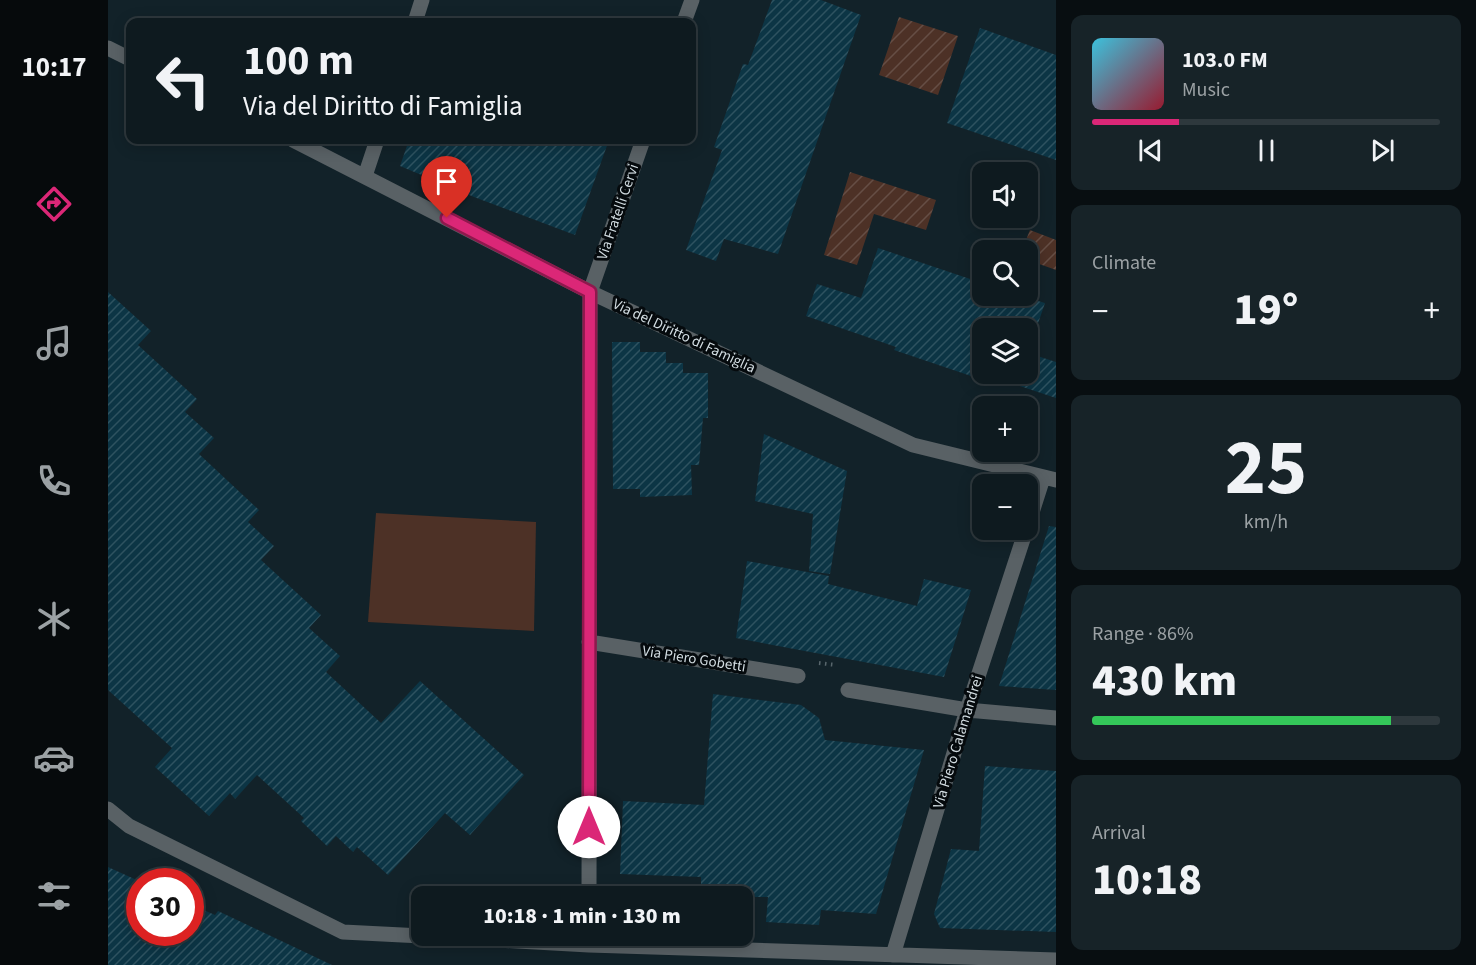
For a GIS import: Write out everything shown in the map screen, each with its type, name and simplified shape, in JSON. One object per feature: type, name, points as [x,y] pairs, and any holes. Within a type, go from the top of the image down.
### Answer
[{"type":"street","points":[[416,18],[423,0]]},
{"type":"street","points":[[685,18],[692,0]]},
{"type":"street","points":[[108,48],[126,57]]},
{"type":"street","name":"Via del Diritto di Famiglia","points":[[301,144],[590,292],[913,445],[1049,479]]},
{"type":"street","points":[[365,176],[376,144]]},
{"type":"street","name":"Via Fratelli Cervi","points":[[589,886],[590,292],[642,144]]},
{"type":"street","points":[[1038,503],[1049,479]]},
{"type":"street","name":"Via Piero Calamandrei","points":[[893,955],[967,710],[1023,540]]},
{"type":"street","name":"Via Piero Gobetti","points":[[589,642],[798,676]]},
{"type":"street","points":[[849,690],[967,710],[1056,718]]},
{"type":"street","points":[[108,809],[129,826],[343,932],[411,935]]},
{"type":"street","points":[[711,946],[1056,960]]},
{"type":"path","points":[[798,676],[801,660],[852,668],[849,690]]},
{"type":"shaded area","points":[[899,17],[958,36],[938,95],[879,75]]},
{"type":"shaded area","points":[[850,172],[936,200],[926,230],[874,214],[857,265],[824,255]]},
{"type":"shaded area","points":[[1030,230],[1056,240],[1056,270],[1038,264],[1038,240],[1026,240]]},
{"type":"shaded area","points":[[376,513],[536,522],[534,631],[368,622]]},
{"type":"building","points":[[772,0],[821,0],[861,15],[778,254],[724,239],[716,261],[686,250],[722,150],[714,147],[743,64],[748,65]]},
{"type":"building","points":[[980,28],[1056,55],[1056,160],[947,123]]},
{"type":"building","points":[[408,144],[608,144],[575,235],[400,166]]},
{"type":"building","points":[[878,248],[972,280],[972,306],[1038,306],[1038,301],[1045,303],[1038,324],[1038,318],[972,318],[971,376],[894,350],[896,347],[806,316],[817,284],[861,298]]},
{"type":"building","points":[[108,292],[151,331],[138,345],[197,399],[185,412],[214,438],[199,454],[259,510],[248,522],[274,546],[261,560],[321,615],[309,628],[340,656],[326,672],[381,723],[420,681],[524,775],[470,835],[445,813],[388,875],[357,847],[353,852],[336,836],[327,846],[301,821],[304,818],[257,775],[235,799],[230,793],[209,816],[155,767],[172,748],[108,690]]},
{"type":"building","points":[[612,342],[640,342],[640,352],[666,352],[666,363],[683,363],[683,373],[708,373],[708,418],[703,418],[699,465],[691,465],[692,495],[640,497],[640,489],[613,489]]},
{"type":"building","points":[[1038,356],[1056,362],[1056,398],[1013,384],[1038,384]]},
{"type":"building","points":[[764,434],[847,471],[830,574],[809,571],[813,514],[755,501]]},
{"type":"building","points":[[1049,526],[1056,527],[1056,690],[999,686]]},
{"type":"building","points":[[747,561],[829,576],[828,584],[917,606],[924,579],[971,590],[944,677],[736,638]]},
{"type":"building","points":[[713,694],[801,705],[819,718],[825,740],[924,750],[876,914],[821,910],[819,925],[766,922],[768,897],[753,897],[753,886],[701,886],[701,877],[620,874],[623,801],[704,805]]},
{"type":"building","points":[[985,766],[1056,771],[1056,932],[940,928],[934,914],[951,849],[979,851]]},
{"type":"building","points":[[108,867],[126,875],[126,946],[204,946],[204,910],[215,915],[218,911],[332,965],[108,965]]},
{"type":"route","points":[[447,218],[590,292],[589,827]]}]
